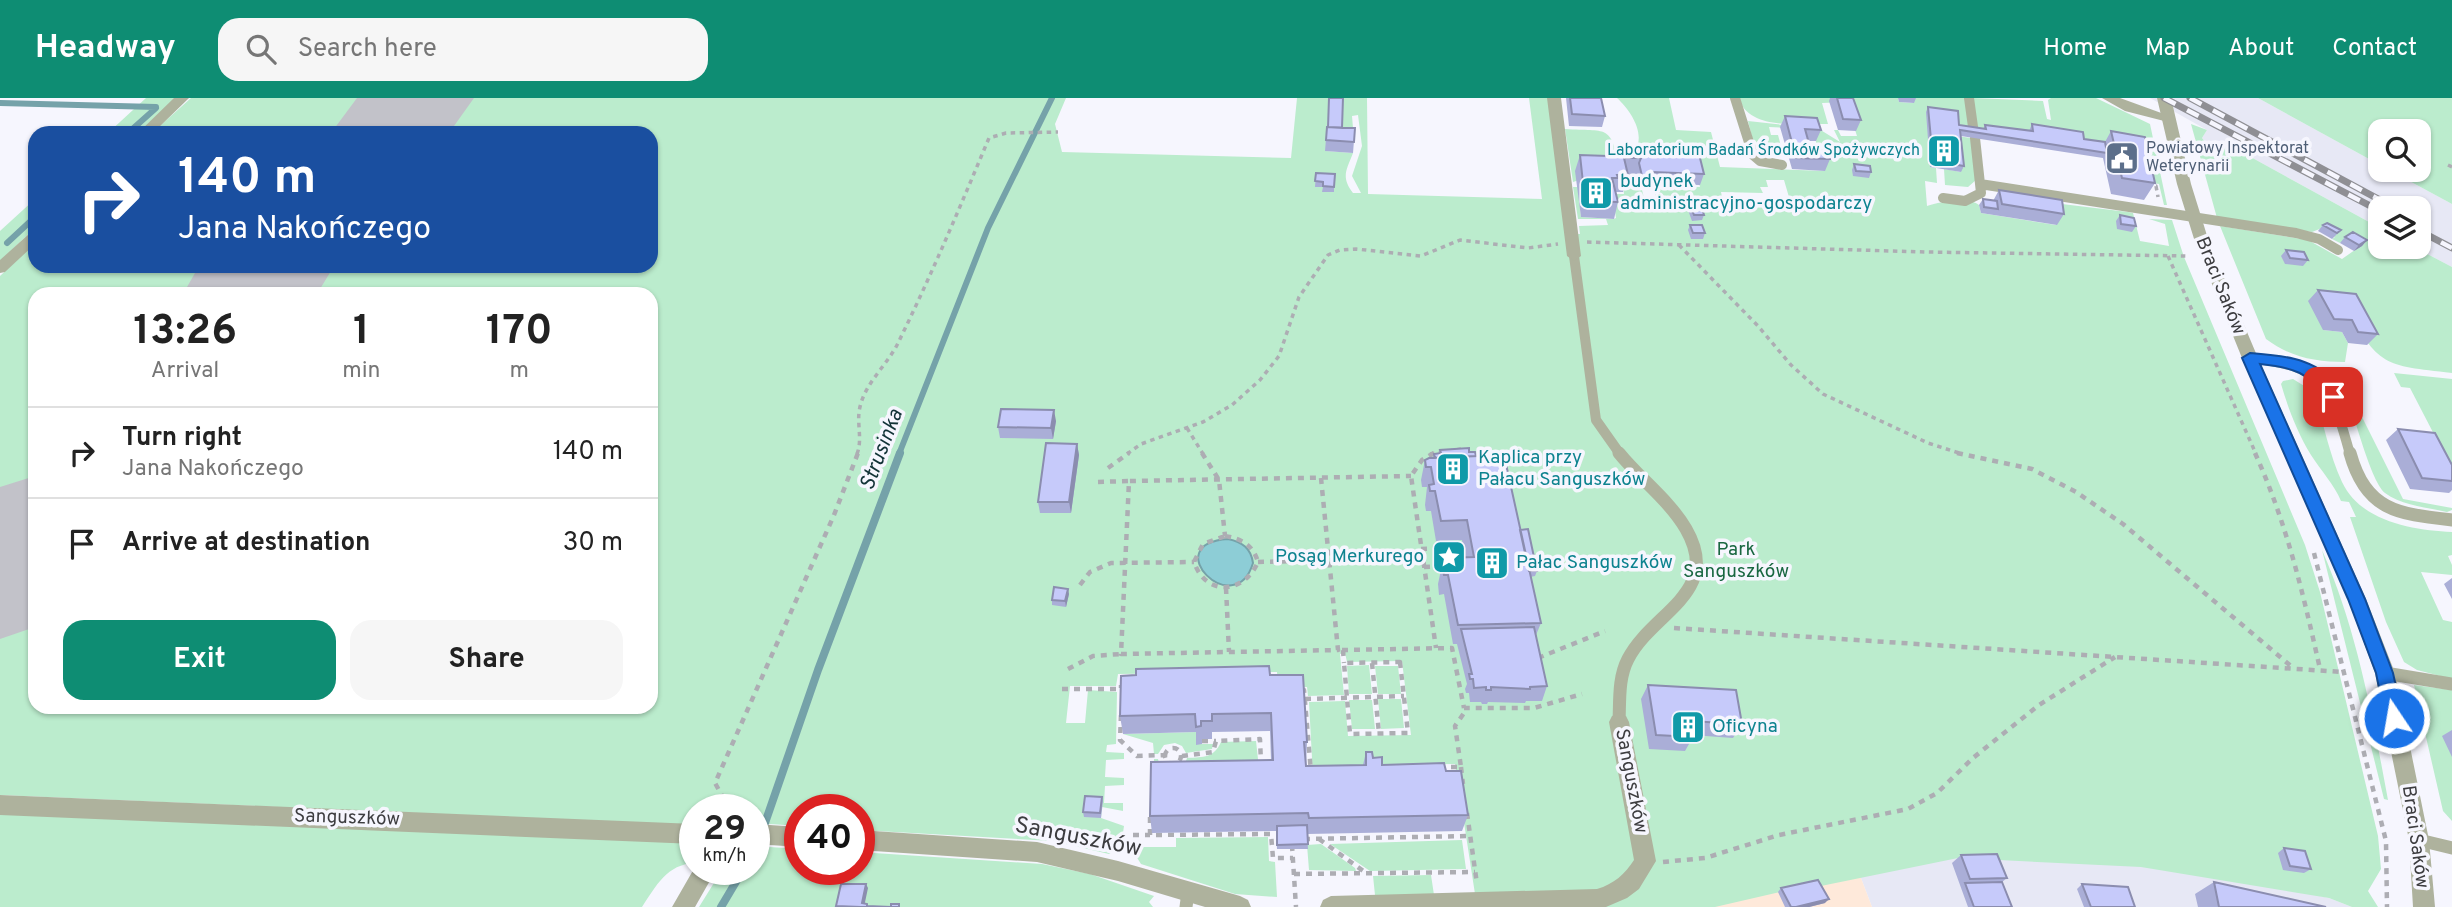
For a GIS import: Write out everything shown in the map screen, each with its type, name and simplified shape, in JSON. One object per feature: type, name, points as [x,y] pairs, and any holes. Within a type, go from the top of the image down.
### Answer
[{"type":"street","points":[[152,126],[182,98]]},
{"type":"street","name":"Sanguszków","points":[[1554,98],[1573,249]]},
{"type":"street","points":[[2109,98],[2130,108],[2168,118]]},
{"type":"street","name":"Braci Saków","points":[[2164,98],[2194,219],[2250,358],[2334,547],[2385,673],[2419,841],[2424,907]]},
{"type":"street","points":[[0,268],[28,242]]},
{"type":"street","name":"Sanguszków","points":[[1331,907],[1605,897],[1628,886],[1638,876],[1645,862],[1619,722]]},
{"type":"street","name":"Sanguszków","points":[[0,805],[679,833]]},
{"type":"street","name":"Sanguszków","points":[[875,841],[1037,852],[1098,865],[1187,899],[1240,907]]},
{"type":"street","points":[[683,907],[696,885]]},
{"type":"lane","points":[[1735,98],[1753,155],[1760,161],[1782,165]]},
{"type":"lane","points":[[1942,198],[1965,201],[1974,199],[1981,193],[1969,98]]},
{"type":"lane","points":[[1980,184],[2306,235],[2338,250]]},
{"type":"lane","name":"Sanguszków","points":[[1573,249],[1596,420],[1610,443],[1675,515],[1692,541],[1695,553],[1694,576],[1688,592],[1667,616],[1652,627],[1627,660],[1620,689],[1619,722]]},
{"type":"lane","points":[[2250,358],[2298,365],[2324,382],[2333,397],[2356,474],[2371,496],[2398,512],[2452,520]]},
{"type":"lane","points":[[2385,673],[2452,684]]},
{"type":"lane","points":[[2419,841],[2452,848]]},
{"type":"path","points":[[721,794],[715,783],[860,448],[860,407],[869,388],[896,348],[923,293],[989,138],[1001,132],[1058,132]]},
{"type":"path","points":[[1108,468],[1141,444],[1203,422],[1232,405],[1279,356],[1299,297],[1311,276],[1328,255],[1340,250],[1421,256],[1460,240],[1528,248],[1573,249],[1679,245],[2188,256]]},
{"type":"path","points":[[1679,245],[1758,326],[1791,365],[1823,394],[1928,443],[1972,457],[2032,469],[2076,492],[2123,524],[2292,667]]},
{"type":"path","points":[[2168,256],[2275,497],[2296,561],[2320,669]]},
{"type":"path","points":[[1187,428],[1219,480],[1225,536]]},
{"type":"path","points":[[1436,648],[1411,476],[1422,460],[1432,453],[1457,449],[1468,451]]},
{"type":"path","points":[[1098,482],[1411,476]]},
{"type":"path","points":[[1321,478],[1350,734],[1408,733],[1400,662],[1344,663]]},
{"type":"path","points":[[1121,654],[1129,481]]},
{"type":"path","points":[[1225,536],[1243,540],[1250,545],[1258,562],[1251,577],[1244,583],[1226,588],[1204,581],[1197,575],[1194,562],[1203,544],[1225,536]]},
{"type":"path","points":[[1421,549],[1454,548],[1457,566],[1424,567]]},
{"type":"path","points":[[2313,550],[2324,584],[2386,841],[2387,907]]},
{"type":"path","points":[[1258,562],[1422,558]]},
{"type":"path","points":[[1080,585],[1090,572],[1100,566],[1194,562]]},
{"type":"path","points":[[1226,588],[1229,652]]},
{"type":"path","points":[[1652,627],[2343,671]]},
{"type":"path","points":[[1538,670],[1534,658],[1605,631]]},
{"type":"path","points":[[1068,669],[1093,656],[1121,654],[1452,648],[1464,708],[1464,713],[1455,726],[1464,795]]},
{"type":"path","points":[[1645,862],[1705,858],[1779,835],[1908,809],[1937,793],[1973,758],[2039,705],[2116,657]]},
{"type":"path","points":[[1372,663],[1378,733]]},
{"type":"path","points":[[1122,677],[1120,740],[1137,757],[1165,755],[1172,748],[1178,750],[1182,756]]},
{"type":"path","points":[[1062,689],[1121,689]]},
{"type":"path","points":[[1294,690],[1304,690],[1311,779]]},
{"type":"path","points":[[1543,693],[1545,705]]},
{"type":"path","points":[[1464,708],[1534,708],[1582,694]]},
{"type":"path","points":[[1305,699],[1404,696]]},
{"type":"path","points":[[1202,741],[1260,739],[1262,773]]},
{"type":"path","points":[[1165,755],[1167,762],[1173,764],[1182,756],[1213,752],[1216,741]]},
{"type":"path","points":[[1435,766],[1461,767]]},
{"type":"path","points":[[1466,808],[1480,903]]},
{"type":"path","points":[[1150,811],[1150,835]]},
{"type":"path","points":[[1133,835],[1271,834],[1273,859],[1293,858]]},
{"type":"path","points":[[1296,907],[1292,840],[1469,836]]},
{"type":"path","points":[[1318,839],[1367,873]]},
{"type":"path","points":[[1294,874],[1475,872]]},
{"type":"shaded area","points":[[2150,98],[2258,98],[2368,158],[2368,182],[2411,182],[2452,204],[2452,267],[2431,256],[2431,196],[2368,196],[2368,221],[2227,144],[2214,151],[2202,138],[2207,130]]},
{"type":"shaded area","points":[[1944,847],[2110,850],[2329,898],[2352,907],[1872,907],[1856,865]]},
{"type":"shaded area","points":[[1856,865],[1872,907],[1649,907]]},
{"type":"green space","points":[[146,98],[176,98],[146,126],[116,126]]},
{"type":"green space","name":"Park Sanguszków","points":[[191,98],[1066,98],[1055,124],[1062,152],[1291,158],[1297,98],[1367,98],[1368,194],[1542,199],[1529,98],[1548,98],[1567,234],[1580,234],[1579,226],[1608,225],[1606,219],[1578,219],[1573,187],[1578,187],[1581,217],[1613,219],[1616,218],[1613,197],[1615,194],[1624,194],[1622,177],[1633,177],[1636,189],[1642,190],[1644,198],[1656,198],[1654,186],[1700,187],[1695,166],[1632,158],[1632,147],[1638,144],[1638,132],[1630,113],[1617,98],[1669,98],[1676,130],[1711,132],[1720,167],[1825,171],[1812,129],[1769,127],[1771,135],[1778,135],[1782,150],[1755,149],[1748,121],[1819,129],[1840,142],[1834,130],[1838,130],[1841,136],[1857,136],[1846,102],[1822,103],[1828,124],[1790,124],[1753,116],[1744,109],[1739,98],[1898,98],[1899,102],[1913,103],[1912,98],[1966,98],[1971,133],[1956,131],[1930,167],[1936,168],[1937,183],[1925,181],[1927,206],[1968,201],[1979,205],[1981,213],[2056,225],[2062,204],[2128,212],[2133,213],[2140,241],[2169,246],[2165,224],[2149,219],[2172,220],[2184,257],[2305,545],[2320,592],[2378,836],[2381,869],[2368,891],[2378,907],[2352,907],[2329,898],[2141,867],[1958,858],[1816,887],[1814,884],[1715,907],[1477,907],[1455,764],[1355,765],[1347,776],[1313,777],[1309,702],[1345,701],[1348,736],[1411,735],[1402,661],[1347,662],[1345,653],[1340,654],[1344,695],[1308,696],[1307,687],[1278,688],[1277,672],[1118,674],[1116,686],[1070,686],[1066,723],[1085,723],[1088,690],[1117,692],[1116,744],[1107,745],[1106,752],[1124,753],[1124,759],[1106,760],[1105,777],[1124,778],[1124,785],[1105,786],[1104,803],[1123,803],[1123,811],[1102,807],[1101,818],[1124,826],[1121,846],[1109,854],[1053,841],[875,831],[875,794],[784,794],[784,825],[770,824],[770,794],[679,794],[679,824],[0,795],[0,276],[28,250],[28,273],[658,273],[658,126],[160,126]],"holes":[[[1329,101],[1341,139],[1354,140],[1352,116],[1358,115],[1362,146],[1352,176],[1361,193],[1353,193],[1346,178],[1353,153],[1326,151]],[[1766,180],[1784,180],[1791,204],[1724,207],[1721,192],[1763,193],[1760,187],[1768,187]]]},
{"type":"green space","points":[[1973,98],[2043,101],[2047,119],[2051,120],[2048,100],[2051,98],[2096,98],[2150,124],[2167,205],[2164,205],[2159,184],[2140,181],[2133,153],[2030,137],[1978,134]]},
{"type":"green space","points":[[2258,98],[2452,98],[2452,204],[2411,182],[2431,182],[2431,119],[2368,119],[2368,158]]},
{"type":"green space","points":[[2191,124],[2207,130],[2202,138],[2213,151],[2227,144],[2368,221],[2368,259],[2431,259],[2431,256],[2452,267],[2452,373],[2411,368],[2385,359],[2366,341],[2345,305],[2323,330],[2342,332],[2348,343],[2345,362],[2303,357],[2266,339],[2220,226],[2308,240],[2342,259],[2362,245],[2348,238],[2340,243],[2322,228],[2312,232],[2217,218]]},
{"type":"green space","points":[[1565,129],[1605,133],[1613,143],[1619,168],[1573,182]]},
{"type":"green space","points":[[1957,136],[1971,138],[1976,180],[1968,187],[1945,185],[1944,169],[1961,172]]},
{"type":"green space","points":[[28,205],[28,235],[0,261],[0,231]]},
{"type":"green space","points":[[2394,373],[2452,379],[2452,469],[2410,388],[2401,387]]},
{"type":"green space","points":[[2293,379],[2314,392],[2337,471],[2351,496],[2375,515],[2390,521],[2421,529],[2452,532],[2452,555],[2448,556],[2452,575],[2421,572],[2443,620],[2452,622],[2452,679],[2417,670],[2404,662],[2386,622],[2350,517],[2356,517],[2349,502],[2341,501],[2311,455],[2290,411],[2281,384]]},
{"type":"green space","points":[[2344,381],[2403,499],[2452,510],[2447,512],[2415,506],[2385,493],[2367,458],[2342,383]]},
{"type":"green space","points":[[2322,550],[2354,642],[2388,800],[2384,799]]},
{"type":"green space","points":[[1369,665],[1372,694],[1349,694],[1347,666]]},
{"type":"green space","points":[[1375,666],[1398,666],[1401,694],[1378,694]]},
{"type":"green space","points":[[2414,685],[2452,690],[2452,821],[2443,811]]},
{"type":"green space","points":[[1378,699],[1401,699],[1404,728],[1381,729]]},
{"type":"green space","points":[[1349,700],[1372,700],[1375,729],[1352,729]]},
{"type":"green space","points":[[1196,732],[1197,744],[1213,744],[1212,749],[1186,753],[1182,746],[1175,743],[1164,745],[1158,754],[1154,754],[1153,743],[1123,734]]},
{"type":"green space","points":[[1256,741],[1259,768],[1154,772],[1154,759],[1158,759],[1159,763],[1185,764],[1187,758],[1212,754],[1221,742]]},
{"type":"green space","points":[[0,813],[679,841],[679,866],[663,877],[642,907],[0,907]]},
{"type":"green space","points":[[1268,837],[1269,861],[1275,862],[1277,897],[1235,894],[1141,864],[1136,856],[1139,847],[1176,847],[1176,838]]},
{"type":"green space","points":[[1462,840],[1466,869],[1370,871],[1330,844]]},
{"type":"green space","points":[[1321,844],[1356,871],[1309,870],[1307,845]]},
{"type":"green space","points":[[770,847],[784,848],[784,885],[875,885],[875,853],[1042,864],[1090,874],[1154,896],[1149,902],[1153,907],[699,907],[713,885],[770,885]]},
{"type":"green space","points":[[1431,875],[1434,895],[1375,895],[1373,876]]},
{"type":"water","points":[[1228,539],[1245,546],[1253,563],[1244,579],[1231,585],[1218,583],[1207,575],[1200,565],[1199,553],[1208,544]]},
{"type":"building","points":[[1329,98],[1343,98],[1342,128],[1328,127]]},
{"type":"building","points":[[1570,98],[1601,98],[1605,116],[1572,114]]},
{"type":"building","points":[[1837,98],[1853,98],[1861,120],[1843,119]]},
{"type":"building","points":[[1928,107],[1958,111],[1959,125],[1986,129],[1985,125],[2033,131],[2032,124],[2083,132],[2084,139],[2105,142],[2107,153],[1960,130],[1964,166],[1933,161]]},
{"type":"building","points":[[1785,116],[1817,118],[1821,130],[1805,129],[1810,147],[1827,148],[1830,159],[1796,158]]},
{"type":"building","points":[[1327,127],[1355,128],[1354,142],[1326,140]]},
{"type":"building","points":[[2111,131],[2145,137],[2155,183],[2122,178]]},
{"type":"building","points":[[1615,151],[1639,152],[1641,158],[1624,158],[1628,175],[1612,178],[1618,202],[1585,201],[1580,155],[1608,156],[1608,153],[1616,153]]},
{"type":"building","points":[[1639,153],[1699,154],[1704,174],[1652,172],[1652,176],[1642,176]]},
{"type":"building","points":[[1854,164],[1870,166],[1871,172],[1856,171]]},
{"type":"building","points":[[1316,173],[1335,174],[1334,187],[1323,186],[1323,182],[1315,181]]},
{"type":"building","points":[[1999,190],[2062,200],[2064,214],[2002,204]]},
{"type":"building","points":[[1983,199],[1997,201],[1998,209],[1984,207]]},
{"type":"building","points":[[1690,205],[1701,205],[1704,215],[1694,215]]},
{"type":"building","points":[[2120,215],[2134,218],[2136,226],[2121,224]]},
{"type":"building","points":[[2327,223],[2341,230],[2337,233],[2323,225]]},
{"type":"building","points":[[1690,225],[1702,225],[1705,233],[1693,233]]},
{"type":"building","points":[[2353,232],[2367,240],[2359,245],[2345,237]]},
{"type":"building","points":[[2286,250],[2304,252],[2308,260],[2290,258]]},
{"type":"building","points":[[2318,290],[2356,294],[2378,334],[2358,332],[2352,320],[2334,319]]},
{"type":"building","points":[[1001,409],[1054,410],[1051,428],[998,427]]},
{"type":"building","points":[[2398,429],[2435,433],[2452,465],[2452,481],[2422,478]]},
{"type":"building","points":[[1046,443],[1077,444],[1069,502],[1038,502]]},
{"type":"building","points":[[1469,448],[1469,452],[1475,452],[1476,456],[1435,458],[1434,454],[1441,453],[1440,450]]},
{"type":"building","name":"Pałac Sanguszków","points":[[1504,455],[1541,623],[1458,625],[1448,575],[1444,575],[1442,565],[1447,564],[1446,558],[1474,557],[1467,520],[1441,521],[1435,491],[1430,491],[1429,485],[1434,484],[1431,467],[1426,467],[1425,460]]},
{"type":"building","points":[[1528,529],[1537,571],[1529,571],[1520,530]]},
{"type":"building","points":[[1054,587],[1068,589],[1065,601],[1052,600]]},
{"type":"building","points":[[1534,627],[1547,686],[1530,689],[1474,688],[1461,629]]},
{"type":"building","points":[[1269,666],[1270,675],[1303,675],[1306,766],[1366,765],[1366,752],[1372,752],[1373,758],[1382,757],[1382,765],[1444,763],[1446,771],[1461,771],[1468,815],[1309,818],[1308,813],[1150,816],[1151,762],[1273,760],[1271,713],[1212,714],[1212,721],[1201,721],[1201,726],[1196,727],[1195,714],[1120,716],[1121,676],[1136,675],[1136,669]]},
{"type":"building","points":[[1648,685],[1736,690],[1742,724],[1690,721],[1693,737],[1656,735]]},
{"type":"building","points":[[1085,796],[1102,797],[1100,813],[1083,812]]},
{"type":"building","points":[[1307,825],[1308,844],[1277,845],[1277,826]]},
{"type":"building","points":[[2284,848],[2305,851],[2311,869],[2290,866]]},
{"type":"building","points":[[1997,854],[2007,878],[1970,879],[1961,855]]},
{"type":"building","points":[[1818,880],[1829,899],[1791,907],[1781,888]]},
{"type":"building","points":[[2002,882],[2012,907],[1974,907],[1965,883]]},
{"type":"building","points":[[2214,882],[2326,907],[2219,907]]},
{"type":"building","points":[[2082,884],[2128,887],[2135,907],[2091,907]]},
{"type":"building","points":[[841,885],[866,885],[862,903],[867,906],[891,907],[861,907],[836,906]]},
{"type":"waterway","name":"Strusinka","points":[[899,454],[988,228],[1052,98]]},
{"type":"waterway","points":[[0,103],[156,107]]},
{"type":"waterway","points":[[136,126],[156,108]]},
{"type":"waterway","points":[[7,243],[28,224]]},
{"type":"waterway","name":"Strusinka","points":[[770,809],[818,670],[900,453]]},
{"type":"waterway","name":"Strusinka","points":[[721,907],[734,885]]},
{"type":"runway","points":[[394,126],[418,98]]},
{"type":"runway","points":[[253,287],[265,273]]},
{"type":"runway","points":[[0,576],[28,544]]},
{"type":"railway","points":[[2164,98],[2368,205]]},
{"type":"railway","points":[[2190,98],[2373,196]]},
{"type":"railway","points":[[2431,237],[2452,248]]},
{"type":"place","name":"Laboratorium Badań Środków Spożywczych","points":[[1944,151]]},
{"type":"place","name":"Powiatowy Inspektorat Weterynarii","points":[[2122,158]]},
{"type":"place","name":"budynek administracyjno-gospodarczy","points":[[1596,193]]},
{"type":"place","name":"Kaplica przy Pałacu Sanguszków","points":[[1453,469]]},
{"type":"place","name":"Posąg Merkurego","points":[[1449,557]]},
{"type":"place","name":"Pałac Sanguszków","points":[[1492,563]]},
{"type":"place","name":"Oficyna","points":[[1688,727]]},
{"type":"route","points":[[2333,397],[2318,375],[2308,369],[2278,361],[2250,358],[2357,599],[2385,673],[2394,718]]}]
